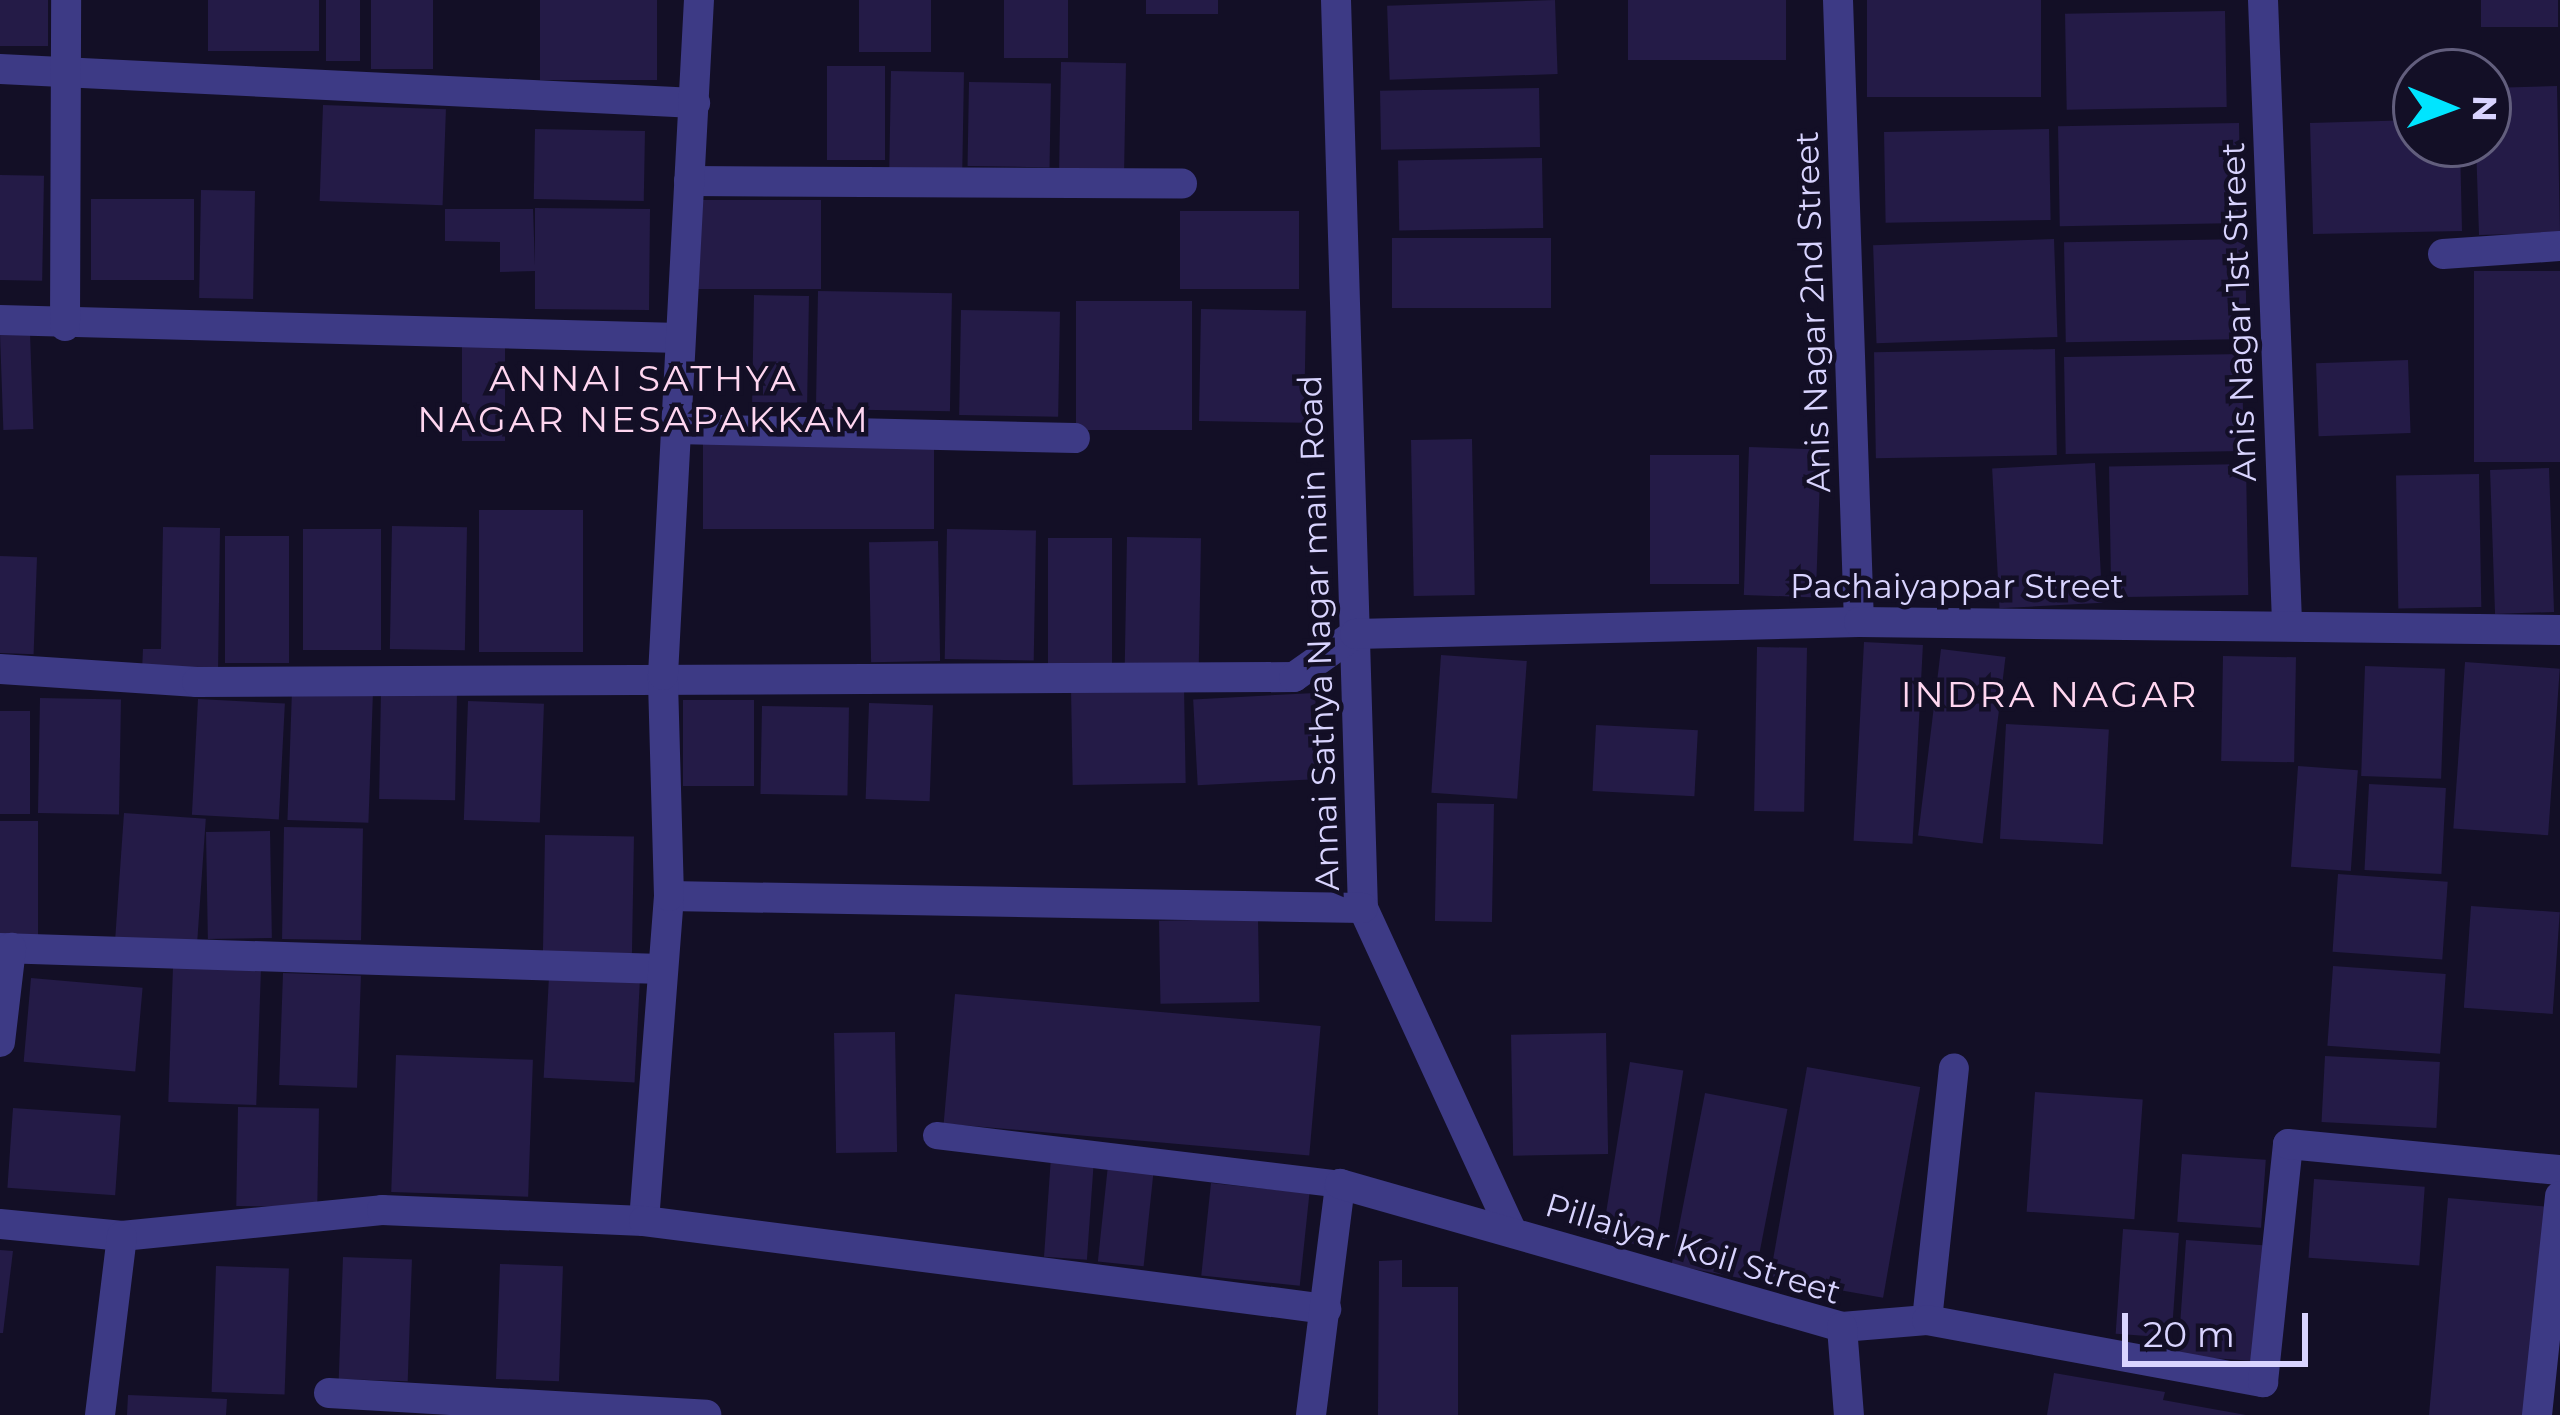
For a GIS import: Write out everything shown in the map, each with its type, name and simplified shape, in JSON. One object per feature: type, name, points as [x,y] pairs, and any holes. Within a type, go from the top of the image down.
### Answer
[{"type":"street","points":[[64,326],[66,0]]},
{"type":"street","points":[[644,1221],[669,896],[663,675],[699,0]]},
{"type":"street","name":"Annai Sathya Nagar main Road","points":[[1336,0],[1363,908],[1512,1232]]},
{"type":"street","name":"Anis Nagar 2nd Street","points":[[1838,0],[1859,622]]},
{"type":"street","name":"Anis Nagar 1st Street","points":[[2263,0],[2287,621]]},
{"type":"street","points":[[0,69],[695,103]]},
{"type":"street","points":[[689,181],[1182,184]]},
{"type":"street","points":[[2443,254],[2560,246]]},
{"type":"street","points":[[0,320],[64,326],[680,338]]},
{"type":"street","points":[[675,429],[1076,438]]},
{"type":"street","name":"Pachaiyappar Street","points":[[1355,634],[1859,622],[2287,621],[2560,630]]},
{"type":"street","points":[[0,669],[197,682],[663,675],[1294,677],[1355,634]]},
{"type":"street","points":[[669,896],[1363,908]]},
{"type":"street","points":[[0,1042],[6,948],[408,968],[662,969]]},
{"type":"street","points":[[1927,1320],[1954,1068]]},
{"type":"street","points":[[1842,1327],[1927,1320],[2263,1382],[2288,1144],[2560,1170]]},
{"type":"street","points":[[1311,1415],[1340,1184]]},
{"type":"street","name":"Pillaiyar Koil Street","points":[[1340,1184],[1842,1327],[1849,1415]]},
{"type":"street","points":[[2537,1415],[2560,1196]]},
{"type":"street","points":[[0,1224],[122,1236],[382,1210],[644,1221],[1326,1309]]},
{"type":"street","points":[[100,1415],[122,1236]]},
{"type":"street","points":[[329,1393],[706,1415]]},
{"type":"lane","points":[[936,1136],[1340,1184]]},
{"type":"building","points":[[0,0],[48,0],[48,46],[0,46]]},
{"type":"building","points":[[208,0],[319,0],[319,51],[208,51]]},
{"type":"building","points":[[326,0],[360,0],[360,61],[326,61]]},
{"type":"building","points":[[371,0],[433,0],[433,69],[371,69]]},
{"type":"building","points":[[540,0],[657,0],[657,80],[540,80]]},
{"type":"building","points":[[859,0],[931,0],[931,52],[859,52]]},
{"type":"building","points":[[1004,0],[1068,0],[1068,58],[1004,58]]},
{"type":"building","points":[[1146,0],[1218,0],[1218,14],[1146,14]]},
{"type":"building","points":[[1555,0],[1558,74],[1390,80],[1387,6]]},
{"type":"building","points":[[1628,0],[1786,0],[1786,60],[1628,60]]},
{"type":"building","points":[[1867,0],[2041,0],[2041,97],[1867,97]]},
{"type":"building","points":[[2481,0],[2558,0],[2558,27],[2481,27]]},
{"type":"building","points":[[2225,11],[2227,107],[2067,110],[2065,14]]},
{"type":"building","points":[[1061,62],[1126,63],[1124,169],[1059,168]]},
{"type":"building","points":[[827,66],[885,66],[885,160],[827,160]]},
{"type":"building","points":[[891,71],[964,72],[962,171],[889,170]]},
{"type":"building","points":[[969,82],[1051,83],[1050,167],[968,166]]},
{"type":"building","points":[[2557,86],[2560,233],[2479,235],[2477,168],[2512,168],[2512,87]]},
{"type":"building","points":[[1539,88],[1540,147],[1381,150],[1380,91]]},
{"type":"building","points":[[323,105],[446,109],[443,205],[320,201]]},
{"type":"building","points":[[2392,121],[2392,168],[2461,168],[2462,231],[2313,234],[2310,123]]},
{"type":"building","points":[[2239,123],[2241,223],[2060,226],[2058,126]]},
{"type":"building","points":[[535,129],[645,131],[644,201],[534,199]]},
{"type":"building","points":[[2049,129],[2051,220],[1886,223],[1884,132]]},
{"type":"building","points":[[1542,158],[1543,228],[1399,231],[1398,161]]},
{"type":"building","points":[[0,175],[44,176],[42,281],[0,280]]},
{"type":"building","points":[[201,190],[255,191],[253,299],[199,298]]},
{"type":"building","points":[[91,199],[194,199],[194,280],[91,280]]},
{"type":"building","points":[[697,200],[821,200],[821,289],[697,289]]},
{"type":"building","points":[[535,208],[650,209],[649,310],[535,309],[535,271],[500,272],[500,242],[445,241],[445,209],[533,209],[535,266]]},
{"type":"building","points":[[1180,211],[1299,211],[1299,289],[1180,289]]},
{"type":"building","points":[[1392,238],[1551,238],[1551,308],[1392,308]]},
{"type":"building","points":[[2054,239],[2057,337],[1877,343],[1873,245]]},
{"type":"building","points":[[2245,239],[2247,339],[2066,342],[2064,242]]},
{"type":"building","points":[[2474,271],[2560,271],[2560,462],[2474,462]]},
{"type":"building","points":[[818,291],[952,293],[950,411],[816,409]]},
{"type":"building","points":[[754,295],[809,296],[807,403],[752,402]]},
{"type":"building","points":[[1076,301],[1192,301],[1192,430],[1076,430]]},
{"type":"building","points":[[1201,309],[1306,311],[1304,423],[1199,421]]},
{"type":"building","points":[[961,310],[1060,312],[1058,417],[959,415]]},
{"type":"building","points":[[30,333],[33,429],[3,430],[0,334]]},
{"type":"building","points":[[462,337],[505,337],[505,441],[462,441]]},
{"type":"building","points":[[2055,349],[2057,455],[1876,458],[1874,352]]},
{"type":"building","points":[[2242,354],[2244,451],[2066,454],[2064,357]]},
{"type":"building","points":[[2408,360],[2411,433],[2319,436],[2316,363]]},
{"type":"building","points":[[703,439],[934,439],[934,529],[703,529]]},
{"type":"building","points":[[1472,439],[1475,595],[1414,596],[1411,440]]},
{"type":"building","points":[[1749,447],[1821,450],[1816,597],[1744,595]]},
{"type":"building","points":[[1650,455],[1739,455],[1739,584],[1650,584]]},
{"type":"building","points":[[2095,463],[2102,603],[1999,608],[1992,468]]},
{"type":"building","points":[[2246,464],[2248,595],[2111,597],[2109,466]]},
{"type":"building","points":[[2549,468],[2554,612],[2495,614],[2490,470]]},
{"type":"building","points":[[2479,474],[2481,607],[2398,608],[2396,475]]},
{"type":"building","points":[[479,510],[583,510],[583,652],[479,652]]},
{"type":"building","points":[[392,526],[467,527],[465,650],[390,649]]},
{"type":"building","points":[[163,527],[220,528],[218,673],[142,671],[143,649],[161,649]]},
{"type":"building","points":[[303,529],[381,529],[381,650],[303,650]]},
{"type":"building","points":[[947,529],[1036,531],[1034,661],[945,659]]},
{"type":"building","points":[[225,536],[289,536],[289,663],[225,663]]},
{"type":"building","points":[[1127,537],[1201,538],[1199,664],[1125,663]]},
{"type":"building","points":[[1048,538],[1112,538],[1112,670],[1048,670]]},
{"type":"building","points":[[938,541],[940,661],[871,662],[869,542]]},
{"type":"building","points":[[0,556],[37,557],[34,654],[0,653]]},
{"type":"building","points":[[1864,642],[1923,645],[1913,844],[1854,841]]},
{"type":"building","points":[[1757,647],[1807,648],[1804,812],[1754,811]]},
{"type":"building","points":[[1941,649],[2006,657],[1983,844],[1918,836]]},
{"type":"building","points":[[1441,655],[1527,661],[1517,799],[1431,793]]},
{"type":"building","points":[[2223,656],[2296,657],[2294,762],[2221,761]]},
{"type":"building","points":[[2465,662],[2560,669],[2548,835],[2453,829]]},
{"type":"building","points":[[2365,666],[2445,669],[2441,779],[2361,776]]},
{"type":"building","points":[[1184,687],[1186,783],[1073,785],[1071,689]]},
{"type":"building","points":[[292,690],[373,693],[368,823],[287,820]]},
{"type":"building","points":[[381,691],[457,692],[455,800],[379,799]]},
{"type":"building","points":[[1315,693],[1320,779],[1198,785],[1193,699]]},
{"type":"building","points":[[40,698],[121,699],[119,814],[38,813]]},
{"type":"building","points":[[198,699],[285,704],[279,819],[192,815]]},
{"type":"building","points":[[683,700],[754,700],[754,786],[683,786]]},
{"type":"building","points":[[468,701],[544,704],[540,823],[464,820]]},
{"type":"building","points":[[869,703],[933,705],[930,801],[866,799]]},
{"type":"building","points":[[762,706],[849,708],[847,796],[760,794]]},
{"type":"building","points":[[0,711],[30,711],[30,814],[0,814]]},
{"type":"building","points":[[2006,724],[2109,729],[2103,844],[2000,839]]},
{"type":"building","points":[[1596,725],[1698,730],[1694,796],[1593,791]]},
{"type":"building","points":[[2298,766],[2358,770],[2351,871],[2291,867]]},
{"type":"building","points":[[2369,784],[2446,788],[2441,874],[2364,870]]},
{"type":"building","points":[[1437,803],[1494,804],[1492,922],[1435,921]]},
{"type":"building","points":[[124,813],[206,819],[196,952],[115,947]]},
{"type":"building","points":[[0,821],[38,821],[38,935],[0,935]]},
{"type":"building","points":[[284,827],[363,828],[361,940],[282,939]]},
{"type":"building","points":[[270,831],[272,938],[208,939],[206,832]]},
{"type":"building","points":[[545,835],[634,837],[632,961],[543,959]]},
{"type":"building","points":[[2338,874],[2448,882],[2442,959],[2333,952]]},
{"type":"building","points":[[2471,906],[2560,912],[2553,1014],[2464,1008]]},
{"type":"building","points":[[1258,919],[1259,1002],[1160,1004],[1159,921]]},
{"type":"building","points":[[2333,966],[2446,974],[2440,1054],[2327,1046]]},
{"type":"building","points":[[173,967],[261,970],[256,1105],[168,1102]]},
{"type":"building","points":[[283,973],[361,976],[357,1088],[279,1085]]},
{"type":"building","points":[[549,976],[640,981],[635,1083],[544,1078]]},
{"type":"building","points":[[31,978],[143,988],[135,1071],[24,1062]]},
{"type":"building","points":[[955,994],[1321,1026],[1309,1155],[944,1124]]},
{"type":"building","points":[[895,1032],[897,1152],[836,1153],[834,1033]]},
{"type":"building","points":[[1606,1033],[1608,1154],[1513,1156],[1511,1035]]},
{"type":"building","points":[[396,1055],[533,1060],[528,1197],[391,1192]]},
{"type":"building","points":[[2325,1056],[2440,1062],[2436,1128],[2322,1122]]},
{"type":"building","points":[[1630,1062],[1683,1070],[1655,1247],[1602,1239]]},
{"type":"building","points":[[1807,1067],[1920,1087],[1883,1298],[1770,1278]]},
{"type":"building","points":[[2035,1092],[2143,1100],[2134,1219],[2027,1212]]},
{"type":"building","points":[[1705,1093],[1787,1109],[1754,1281],[1672,1265]]},
{"type":"building","points":[[238,1107],[319,1108],[317,1207],[236,1206]]},
{"type":"building","points":[[13,1108],[121,1116],[115,1195],[7,1188]]},
{"type":"building","points":[[2182,1154],[2266,1160],[2261,1228],[2177,1222]]},
{"type":"building","points":[[1051,1157],[1094,1160],[1087,1260],[1044,1257]]},
{"type":"building","points":[[1108,1165],[1154,1170],[1144,1266],[1098,1261]]},
{"type":"building","points":[[2314,1179],[2425,1187],[2419,1266],[2308,1258]]},
{"type":"building","points":[[1211,1183],[1309,1193],[1300,1286],[1201,1275]]},
{"type":"building","points":[[2448,1198],[2547,1207],[2528,1415],[2429,1415]]},
{"type":"building","points":[[2123,1229],[2179,1233],[2172,1338],[2116,1334]]},
{"type":"building","points":[[2186,1240],[2263,1245],[2255,1361],[2178,1356]]},
{"type":"building","points":[[0,1250],[13,1251],[3,1333],[0,1333]]},
{"type":"building","points":[[343,1257],[412,1259],[408,1381],[339,1379]]},
{"type":"building","points":[[1402,1260],[1402,1287],[1458,1287],[1458,1415],[1378,1415],[1379,1261]]},
{"type":"building","points":[[500,1264],[563,1266],[559,1381],[496,1379]]},
{"type":"building","points":[[216,1266],[289,1269],[285,1394],[212,1392]]},
{"type":"building","points":[[2054,1373],[2165,1392],[2163,1400],[2246,1415],[2047,1415]]},
{"type":"building","points":[[128,1395],[227,1399],[226,1415],[127,1415]]},
{"type":"district","name":"ANNAI SATHYA NAGAR NESAPAKKAM","points":[[644,398]]},
{"type":"district","name":"INDRA NAGAR","points":[[2050,695]]}]
